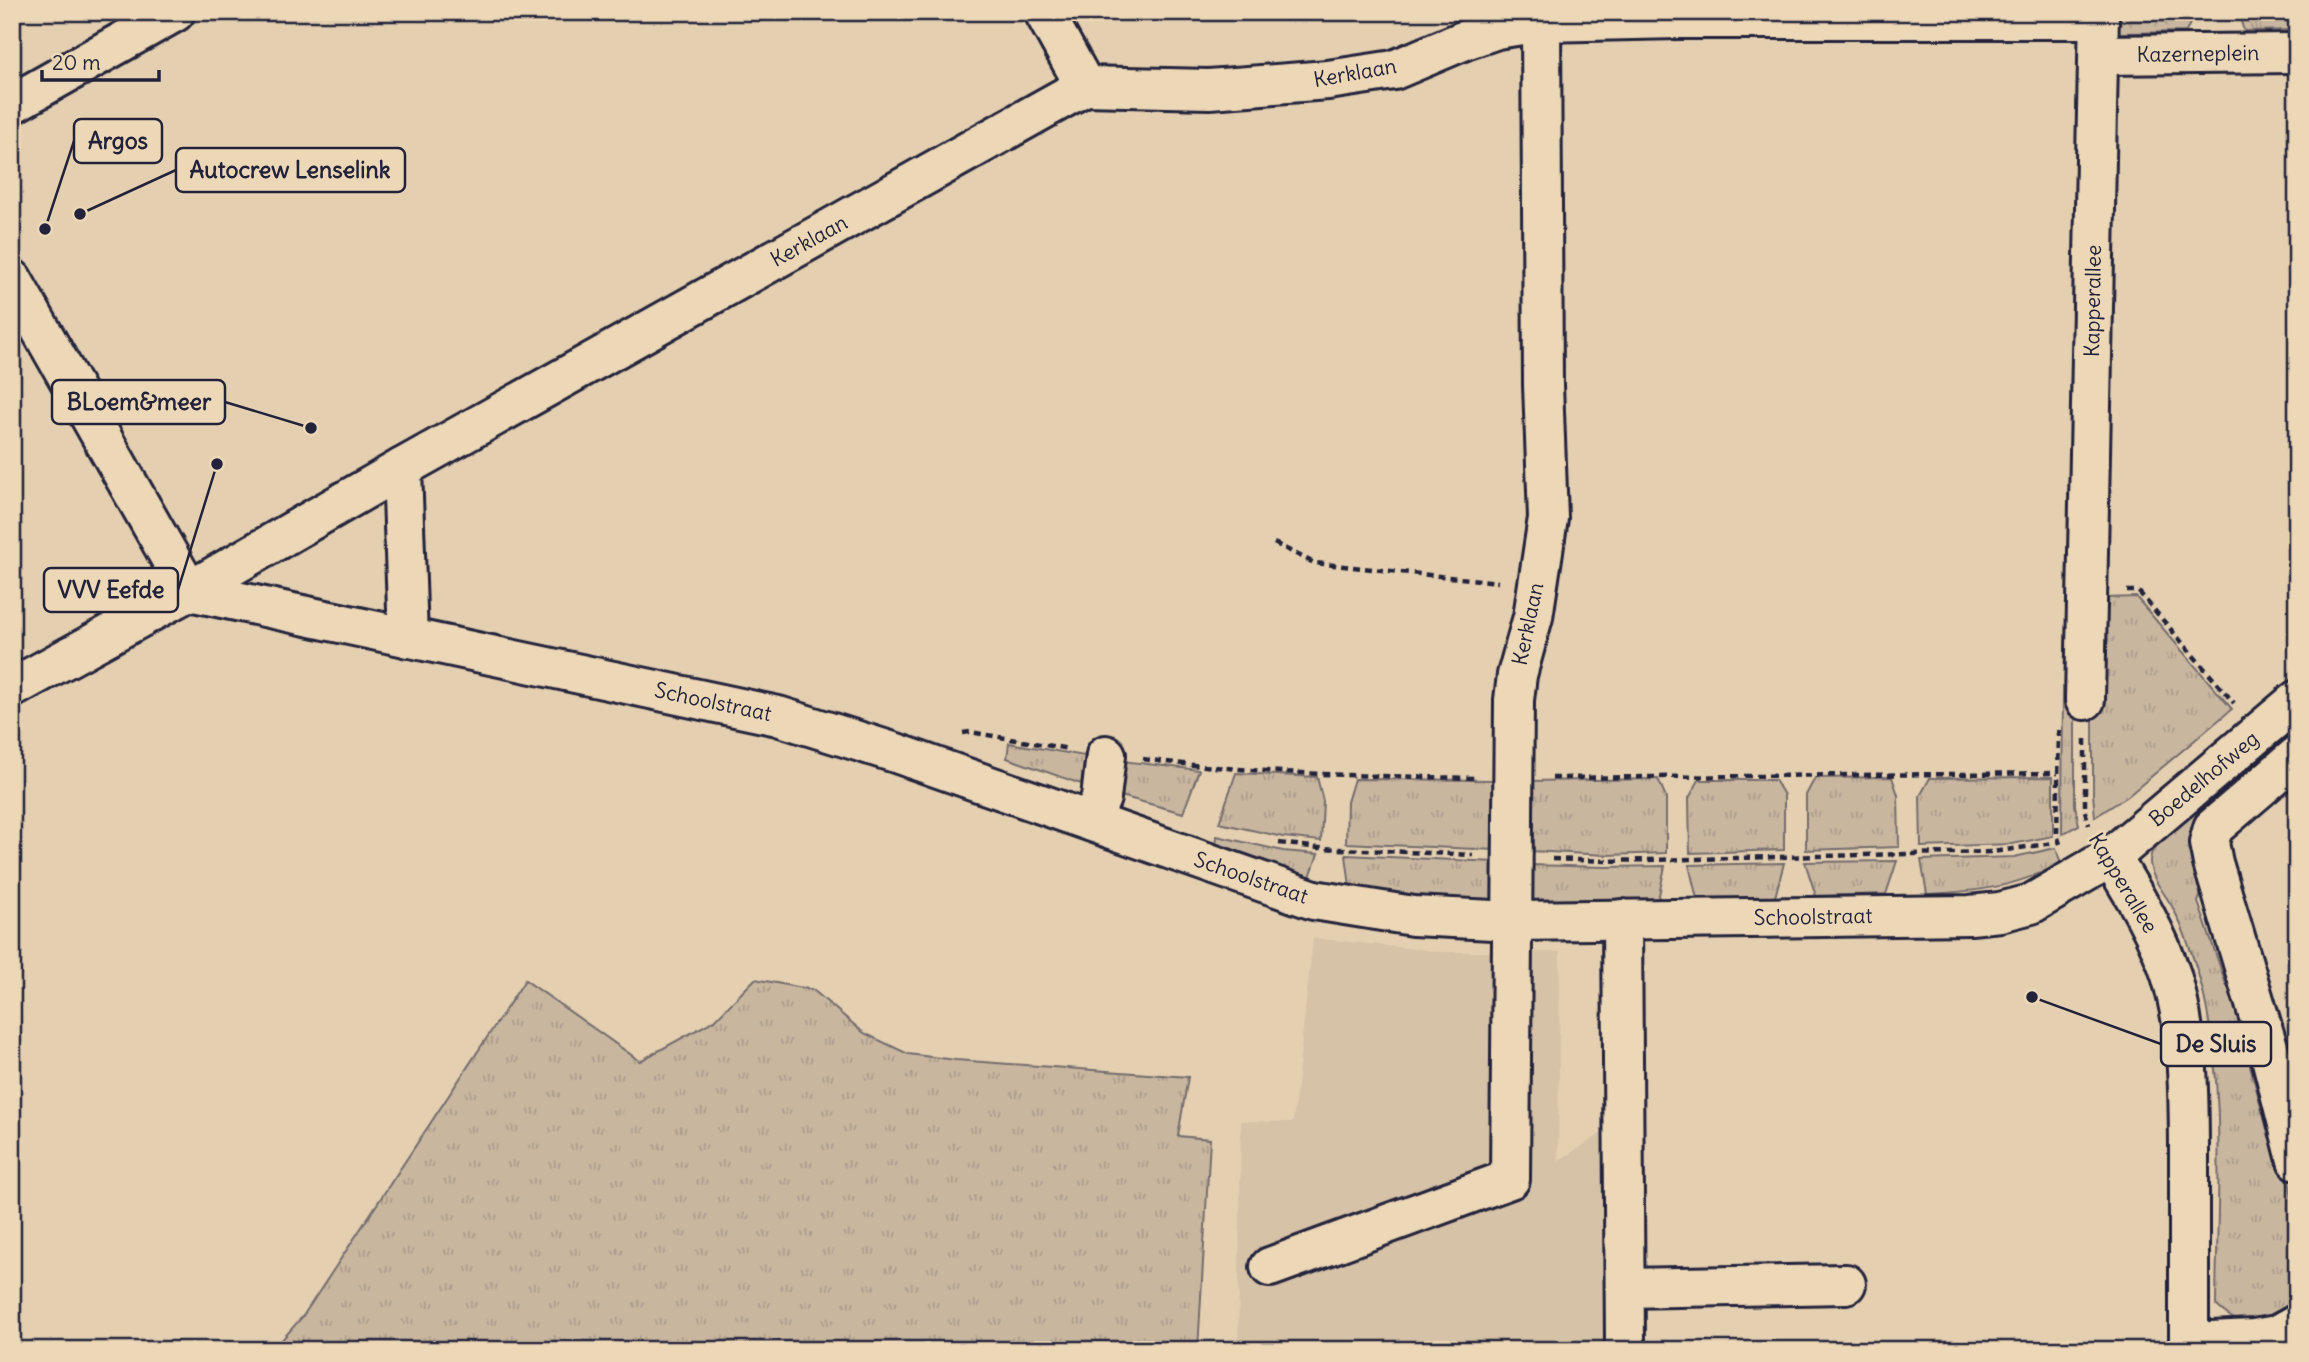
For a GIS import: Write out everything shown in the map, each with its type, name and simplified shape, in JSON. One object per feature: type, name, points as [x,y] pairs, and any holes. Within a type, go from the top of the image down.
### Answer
[{"type":"street","points":[[1044,12],[1085,86]]},
{"type":"street","points":[[12,104],[172,13]]},
{"type":"street","name":"Kazerneplein","points":[[1541,22],[1680,19],[2099,29],[2297,53]]},
{"type":"street","name":"Kerklaan","points":[[402,468],[1085,86],[1209,89],[1328,80],[1394,70],[1497,29],[1541,22],[1544,385],[1548,518],[1514,700],[1510,1179],[1270,1267]]},
{"type":"street","name":"Kapperallee","points":[[2085,700],[2099,29]]},
{"type":"street","points":[[12,279],[24,325],[189,591]]},
{"type":"street","points":[[12,688],[189,591],[402,468],[408,638]]},
{"type":"street","name":"Schoolstraat","points":[[189,591],[778,716],[896,753],[1314,900],[1413,916],[1513,920],[1970,915],[2000,912],[2031,904],[2100,843]]},
{"type":"street","name":"Boedelhofweg","points":[[2100,843],[2259,732],[2297,700]]},
{"type":"street","points":[[1091,821],[1101,798],[1106,755]]},
{"type":"street","points":[[2288,764],[2213,828],[2209,843],[2271,1057],[2297,1160]]},
{"type":"street","name":"Kapperallee","points":[[2100,843],[2142,908],[2156,936],[2171,974],[2180,1012],[2189,1101],[2189,1346],[2277,1335],[2297,1324]]},
{"type":"street","points":[[1622,919],[1625,1344]]},
{"type":"street","points":[[1625,1288],[1846,1284]]},
{"type":"path","points":[[1274,543],[1314,563],[1537,587]]},
{"type":"path","points":[[2087,589],[2138,591],[2259,732]]},
{"type":"path","name":"Kapperallee","points":[[2085,700],[2085,811],[2100,843]]},
{"type":"path","name":"Schoolstraat","points":[[1271,842],[1333,849],[1606,861],[1993,852],[2054,842],[2100,843]]},
{"type":"shaded area","points":[[1313,938],[1444,952],[1560,952],[1558,1161],[1604,1132],[1608,1350],[1238,1350],[1241,1121],[1293,1122]]},
{"type":"green space","points":[[2117,12],[2189,12],[2190,23],[2186,32],[2119,33]]},
{"type":"green space","points":[[2238,12],[2297,12],[2297,30],[2244,31]]},
{"type":"green space","points":[[2136,597],[2232,709],[2128,796],[2095,817],[2093,705],[2106,699],[2106,598]]},
{"type":"green space","points":[[2063,687],[2075,687],[2075,805],[2079,825],[2062,834]]},
{"type":"green space","points":[[1009,743],[1085,756],[1081,784],[1007,758]]},
{"type":"green space","points":[[2264,753],[2270,762],[2198,902],[2226,984],[2240,994],[2249,1019],[2242,1035],[2269,1137],[2284,1149],[2297,1229],[2297,1300],[2288,1309],[2274,1316],[2259,1322],[2246,1323],[2234,1319],[2216,1305],[2218,1141],[2214,1058],[2200,980],[2182,927],[2153,875],[2150,862],[2152,852],[2159,842]]},
{"type":"green space","points":[[1122,761],[1199,770],[1183,813],[1117,795]]},
{"type":"green space","points":[[1236,773],[1317,777],[1323,801],[1321,841],[1283,837],[1219,823]]},
{"type":"green space","points":[[1892,777],[1898,795],[1899,847],[1806,850],[1806,795],[1815,778]]},
{"type":"green space","points":[[2053,777],[2053,836],[2012,844],[1921,847],[1920,796],[1930,778]]},
{"type":"green space","points":[[1354,779],[1496,780],[1496,850],[1346,843],[1347,802]]},
{"type":"green space","points":[[1658,779],[1666,797],[1666,853],[1607,855],[1530,851],[1529,781]]},
{"type":"green space","points":[[1699,780],[1775,780],[1784,795],[1784,850],[1690,853],[1689,798]]},
{"type":"green space","points":[[1217,836],[1283,851],[1318,854],[1310,877],[1216,846]]},
{"type":"green space","points":[[2056,848],[2061,864],[2027,878],[1980,890],[1927,894],[1921,860],[2014,857]]},
{"type":"green space","points":[[1346,855],[1496,862],[1496,901],[1452,899],[1350,887]]},
{"type":"green space","points":[[1897,861],[1886,894],[1816,896],[1805,862]]},
{"type":"green space","points":[[1784,863],[1775,897],[1697,899],[1689,865]]},
{"type":"green space","points":[[1530,865],[1665,866],[1658,900],[1528,903]]},
{"type":"green space","points":[[755,979],[813,990],[864,1033],[908,1054],[1188,1077],[1178,1136],[1210,1139],[1198,1350],[273,1350],[303,1316],[525,980],[640,1061],[715,1020]]},
{"type":"place","name":"Autocrew Lenselink","points":[[80,214]]},
{"type":"place","name":"Argos","points":[[45,229]]},
{"type":"place","name":"BLoem&meer","points":[[311,428]]},
{"type":"place","name":"VVV Eefde","points":[[217,464]]},
{"type":"place","name":"De Sluis","points":[[2032,997]]}]
